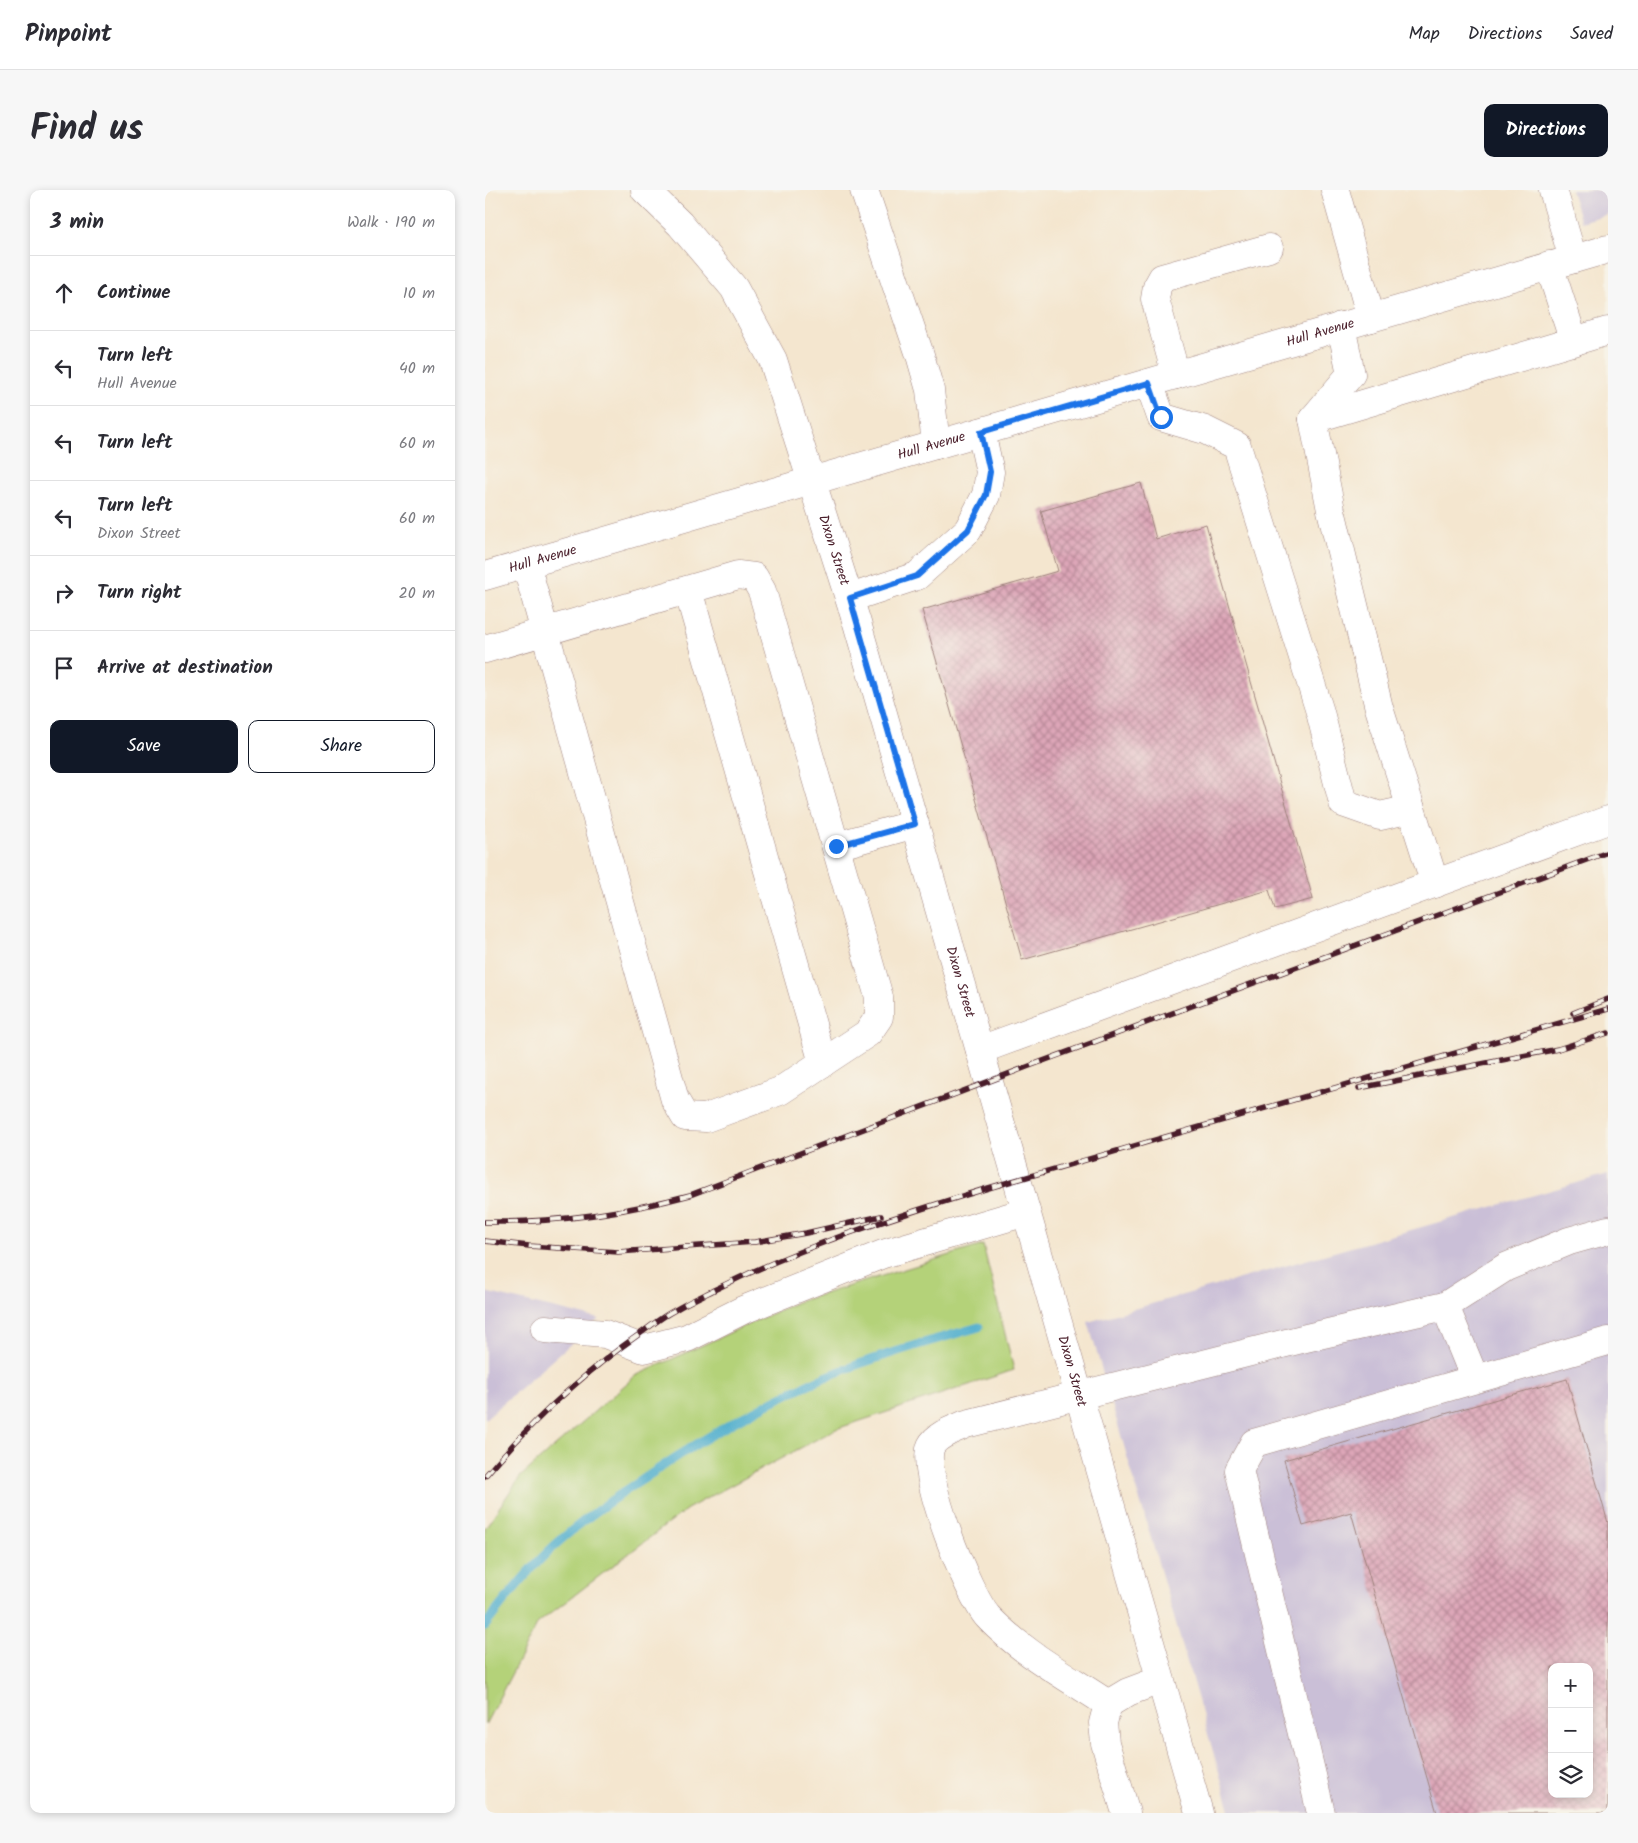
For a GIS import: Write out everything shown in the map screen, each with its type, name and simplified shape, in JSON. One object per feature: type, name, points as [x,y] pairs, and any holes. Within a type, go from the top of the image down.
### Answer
[{"type":"street","name":"Dixon Street","points":[[645,190],[680,224],[734,288],[773,360],[850,598],[1199,1813]]},
{"type":"street","points":[[864,190],[930,390],[937,445]]},
{"type":"street","points":[[1335,190],[1371,318]]},
{"type":"street","points":[[1553,190],[1561,262],[1574,342]]},
{"type":"street","points":[[1175,375],[1155,299],[1157,287],[1162,278],[1269,248]]},
{"type":"street","name":"Hull Avenue","points":[[485,576],[1608,248]]},
{"type":"street","points":[[1313,419],[1351,374],[1341,326]]},
{"type":"street","points":[[1313,419],[1608,332]]},
{"type":"street","points":[[1149,383],[1161,417],[1205,430],[1237,446],[1320,712],[1343,803],[1380,816],[1411,809]]},
{"type":"street","points":[[1313,419],[1331,510],[1379,708],[1435,884]]},
{"type":"street","points":[[850,598],[917,576],[968,530],[986,495],[990,472],[981,432]]},
{"type":"street","points":[[485,649],[545,632],[738,575],[754,577],[762,591],[879,997],[879,1017],[868,1033],[780,1091],[706,1118],[685,1117],[675,1100],[545,632],[526,564]]},
{"type":"street","points":[[688,590],[823,1063]]},
{"type":"street","points":[[979,1050],[1608,820]]},
{"type":"street","points":[[836,846],[915,824]]},
{"type":"street","points":[[545,1329],[605,1334],[644,1349],[687,1338],[743,1310],[883,1254],[1026,1212]]},
{"type":"street","points":[[1109,1704],[1015,1641],[987,1615],[967,1582],[952,1545],[936,1496],[928,1460],[931,1445],[943,1434],[966,1424],[1306,1338],[1445,1306],[1506,1268],[1569,1241],[1608,1230]]},
{"type":"street","points":[[1445,1306],[1475,1379]]},
{"type":"street","points":[[1321,1813],[1239,1470],[1254,1443],[1608,1341]]},
{"type":"street","points":[[1126,1813],[1105,1743],[1103,1723],[1109,1704],[1127,1692],[1160,1680]]},
{"type":"shaded area","points":[[1571,190],[1608,190],[1608,214],[1581,222]]},
{"type":"shaded area","points":[[1608,1174],[1608,1813],[1231,1813],[1088,1322]]},
{"type":"shaded area","points":[[485,1292],[599,1319],[485,1419]]},
{"type":"green space","points":[[983,1245],[1014,1370],[836,1429],[687,1509],[538,1623],[485,1725],[485,1528],[520,1477],[635,1376],[797,1302]]},
{"type":"building","points":[[1141,483],[1156,539],[1206,524],[1313,899],[1275,909],[1269,890],[1022,960],[922,610],[1058,571],[1041,511]]},
{"type":"building","points":[[1567,1379],[1608,1523],[1608,1813],[1437,1813],[1351,1512],[1303,1526],[1284,1460]]},
{"type":"waterway","points":[[485,1626],[526,1574],[564,1537],[608,1503],[697,1444],[755,1410],[815,1381],[889,1354],[979,1327]]},
{"type":"railway","points":[[485,1222],[537,1221],[588,1216],[690,1195],[1032,1065],[1608,852]]},
{"type":"railway","points":[[1573,1013],[1608,999]]},
{"type":"railway","points":[[485,1476],[539,1418],[578,1382],[619,1349],[685,1304],[782,1259],[883,1222],[985,1189],[1608,1009]]},
{"type":"railway","points":[[1359,1088],[1558,1049],[1608,1033]]},
{"type":"railway","points":[[485,1241],[618,1252],[755,1242],[881,1216]]},
{"type":"route","points":[[836,846],[915,824],[850,598],[917,576],[968,530],[986,495],[990,472],[981,432],[1149,383],[1161,417]]}]
